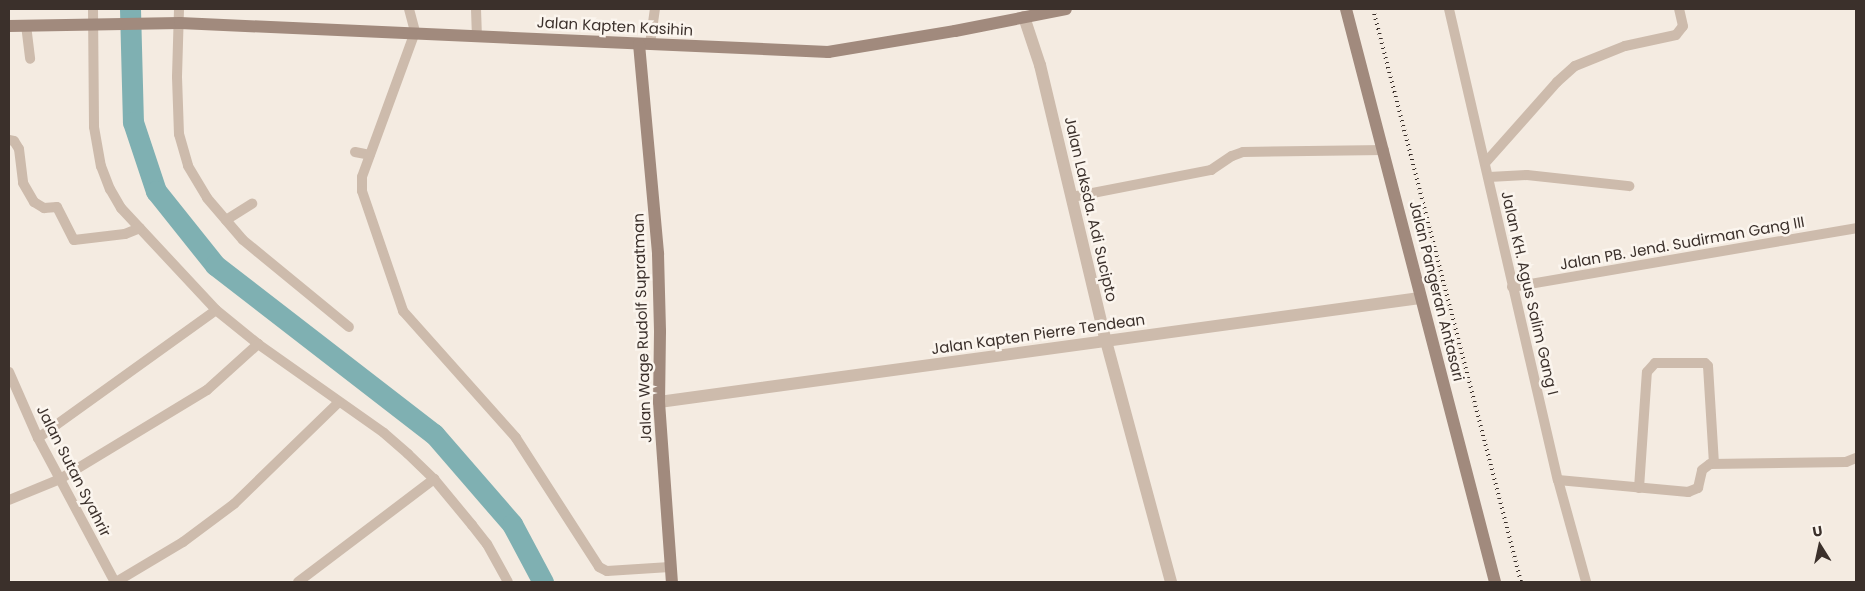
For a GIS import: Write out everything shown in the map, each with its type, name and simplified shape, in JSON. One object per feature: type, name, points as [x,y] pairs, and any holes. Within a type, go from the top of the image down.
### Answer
[{"type":"main road","name":"Jalan Kapten Kasihin","points":[[9,26],[177,23],[415,32],[828,52],[1023,13],[1066,9]]},
{"type":"main road","name":"Jalan Pangeran Antasari","points":[[1346,9],[1495,582]]},
{"type":"main road","name":"Jalan Wage Rudolf Supratman","points":[[644,44],[660,285],[659,402],[672,582]]},
{"type":"street","points":[[93,9],[98,23],[94,127],[102,166],[110,189],[121,208],[216,310],[258,344],[384,433],[434,479],[486,544],[508,582]]},
{"type":"street","points":[[179,9],[177,23],[177,77],[180,134],[188,166],[207,198],[244,240],[268,262],[349,327]]},
{"type":"street","points":[[409,9],[415,32],[362,177],[362,191],[403,311],[516,438],[599,567],[607,572],[670,567]]},
{"type":"street","points":[[476,9],[477,36]]},
{"type":"street","points":[[644,44],[655,9]]},
{"type":"street","name":"Jalan KH. Agus Salim Gang I","points":[[1448,9],[1486,162],[1512,287],[1558,480],[1586,582]]},
{"type":"street","points":[[1486,162],[1556,82],[1575,66],[1625,46],[1676,35],[1683,26],[1680,9]]},
{"type":"street","name":"Jalan Laksda. Adi Sucipto","points":[[1023,13],[1040,65],[1106,341],[1170,582]]},
{"type":"street","points":[[26,25],[30,59]]},
{"type":"street","points":[[9,140],[14,141],[19,149],[23,183],[34,202],[44,208],[57,207],[74,240],[125,234],[140,228]]},
{"type":"street","points":[[1072,197],[1211,170],[1232,156],[1243,152],[1384,150]]},
{"type":"street","points":[[355,152],[370,155]]},
{"type":"street","points":[[1489,177],[1528,175],[1629,186]]},
{"type":"street","points":[[226,220],[252,204]]},
{"type":"street","name":"Jalan PB. Jend. Sudirman Gang III","points":[[1512,287],[1856,228]]},
{"type":"street","name":"Jalan Kapten Pierre Tendean","points":[[659,402],[1420,298]]},
{"type":"street","points":[[38,438],[216,310]]},
{"type":"street","points":[[9,500],[60,479],[207,390],[258,344]]},
{"type":"street","points":[[1639,488],[1647,372],[1655,362],[1705,362],[1708,366],[1714,464]]},
{"type":"street","name":"Jalan Sutan Syahrir","points":[[9,372],[38,438],[115,582]]},
{"type":"street","points":[[115,582],[183,542],[234,504],[339,402]]},
{"type":"street","points":[[1558,480],[1694,491],[1698,488],[1705,466],[1714,464],[1846,462],[1856,458]]},
{"type":"street","points":[[298,582],[434,479]]},
{"type":"waterway","points":[[130,9],[133,122],[156,191],[215,265],[434,434],[512,524],[543,582]]},
{"type":"railway","points":[[1373,9],[1521,582]]}]
